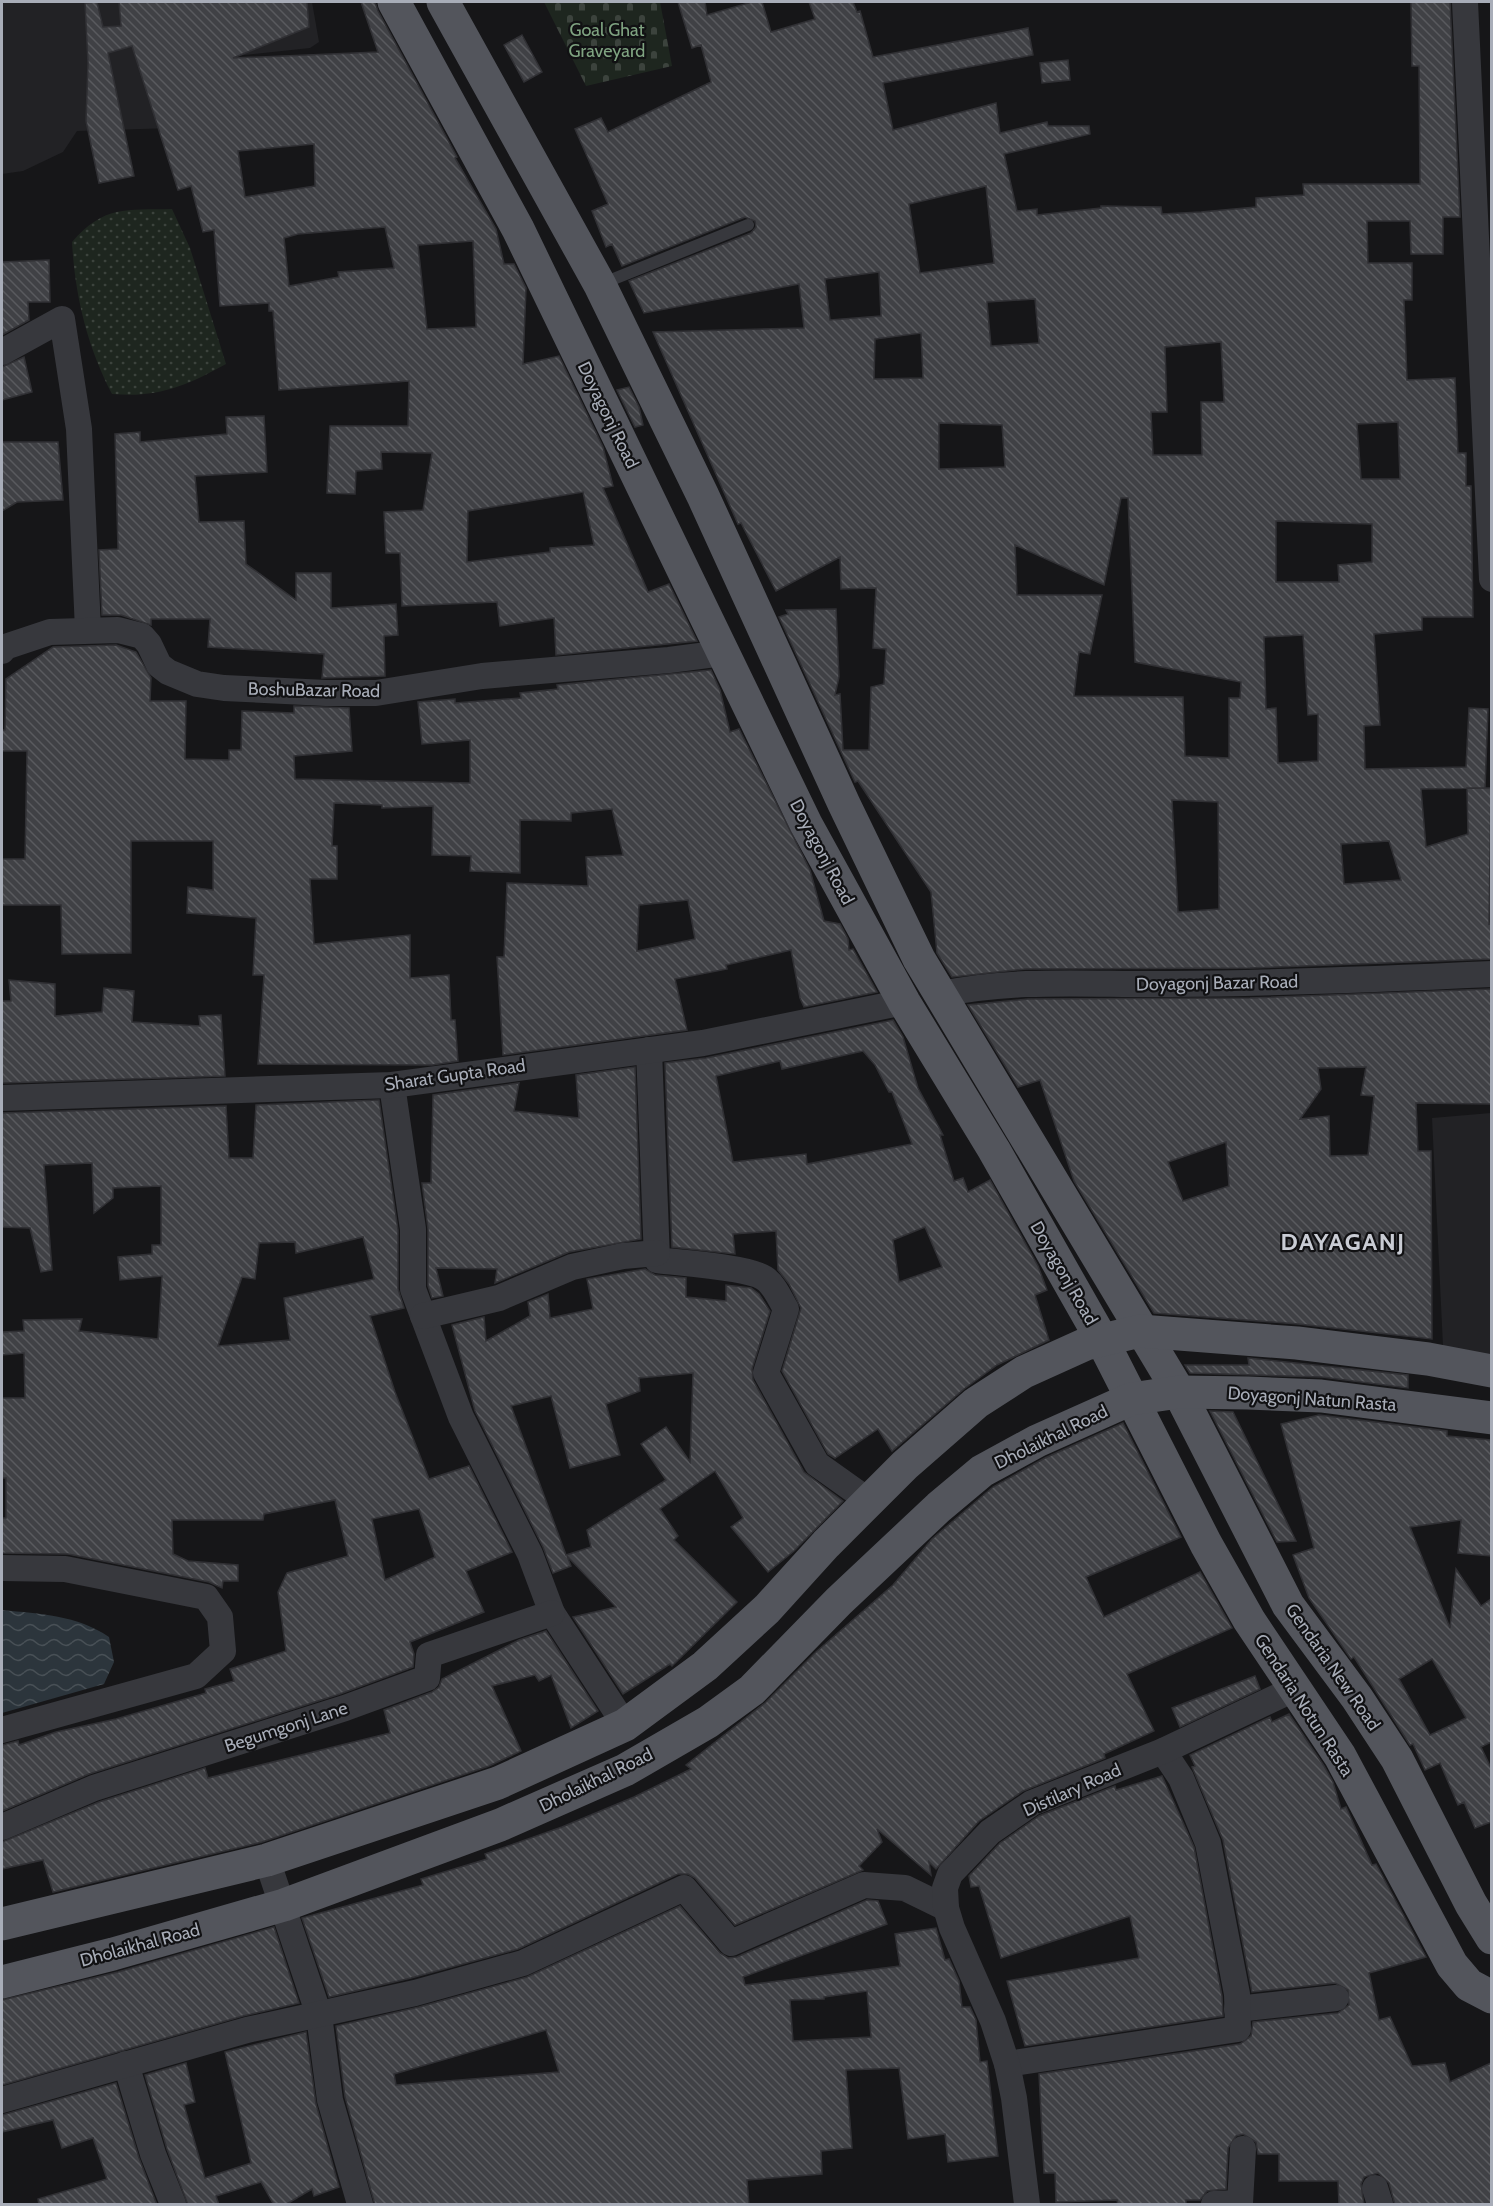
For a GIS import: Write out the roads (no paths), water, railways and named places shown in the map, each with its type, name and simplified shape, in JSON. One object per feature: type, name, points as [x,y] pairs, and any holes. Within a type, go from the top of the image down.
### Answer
[{"type":"main road","name":"Doyagonj Road","points":[[394,2],[518,230],[806,824],[904,1002],[994,1150],[1102,1340],[1140,1331],[920,959],[844,804],[703,496],[600,285],[443,2]]},
{"type":"main road","points":[[1140,1331],[1297,1343],[1428,1359],[1491,1371]]},
{"type":"main road","name":"Gendaria New Road","points":[[1140,1331],[1179,1392],[1288,1605],[1357,1698],[1397,1759],[1471,1904],[1491,1938]]},
{"type":"main road","name":"Gendaria Notun Rasta","points":[[1102,1340],[1235,1596],[1294,1689],[1340,1755],[1452,1965],[1469,1985],[1491,1997]]},
{"type":"main road","name":"Dholaikhal Road","points":[[2,1924],[267,1860],[498,1784],[624,1725],[705,1666],[767,1609],[826,1544],[905,1465],[976,1403],[1024,1371],[1102,1340]]},
{"type":"main road","name":"Doyagonj Natun Rasta","points":[[1131,1399],[1179,1392],[1321,1396],[1491,1418]]},
{"type":"main road","name":"Dholaikhal Road","points":[[2,1982],[113,1954],[284,1905],[500,1825],[625,1770],[708,1722],[752,1690],[839,1601],[939,1507],[982,1471],[1037,1441],[1131,1399]]},
{"type":"main road","points":[[1235,1596],[1273,1577]]},
{"type":"street","points":[[1465,2],[1491,579]]},
{"type":"street","points":[[2,352],[62,319],[79,429],[88,630]]},
{"type":"street","name":"BoshuBazar Road","points":[[2,651],[5,646],[50,632],[118,630],[142,636],[149,644],[159,665],[168,672],[197,684],[224,688],[326,693],[376,693],[482,676],[669,660],[723,653]]},
{"type":"street","name":"Doyagonj Bazar Road","points":[[942,994],[968,988],[1028,984],[1248,983],[1491,974]]},
{"type":"street","name":"Sharat Gupta Road","points":[[2,1098],[392,1085],[703,1043],[904,1002]]},
{"type":"street","points":[[649,1050],[657,1260],[764,1277],[786,1309],[766,1373],[817,1464],[869,1501]]},
{"type":"street","points":[[392,1085],[413,1229],[413,1288],[423,1316],[461,1417],[530,1554],[552,1613],[624,1725]]},
{"type":"street","points":[[423,1316],[499,1298],[572,1267],[622,1256],[657,1253]]},
{"type":"street","points":[[2,1568],[65,1569],[206,1597],[220,1617],[223,1652],[196,1676],[2,1730]]},
{"type":"street","name":"Begumgonj Lane","points":[[2,1827],[94,1788],[345,1708],[427,1678],[429,1655],[552,1613]]},
{"type":"street","name":"Distilary Road","points":[[1027,2205],[1014,2098],[1007,2064],[993,2021],[952,1928],[946,1908],[945,1888],[950,1874],[990,1832],[1032,1803],[1163,1751],[1294,1689]]},
{"type":"street","points":[[1007,2064],[1238,2029],[1237,1994],[1208,1843],[1181,1778],[1163,1751]]},
{"type":"street","points":[[267,1860],[284,1905],[319,2015],[330,2100],[360,2205]]},
{"type":"street","points":[[2,2100],[247,2030],[416,1993],[523,1963],[684,1887],[731,1943],[864,1885],[905,1888],[946,1908]]},
{"type":"street","points":[[1237,2009],[1336,1998]]},
{"type":"street","points":[[126,2064],[153,2154],[173,2205]]},
{"type":"street","points":[[1214,2205],[1240,2203],[1243,2149]]},
{"type":"lane","points":[[600,285],[748,225]]},
{"type":"water","points":[[2,1610],[44,1614],[71,1620],[109,1637],[114,1662],[104,1684],[2,1713]]},
{"type":"district","name":"DAYAGANJ","points":[[1343,1241]]},
{"type":"park label","name":"Goal Ghat Graveyard","points":[[607,40]]}]
